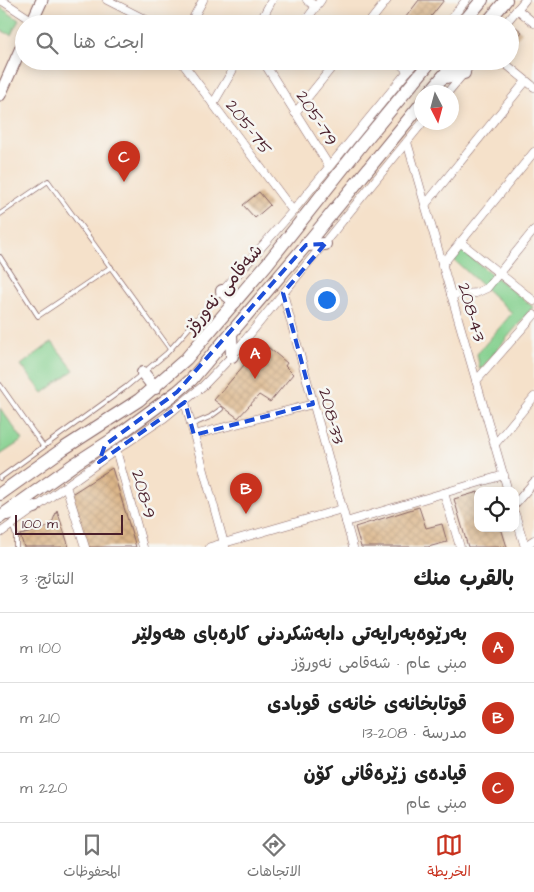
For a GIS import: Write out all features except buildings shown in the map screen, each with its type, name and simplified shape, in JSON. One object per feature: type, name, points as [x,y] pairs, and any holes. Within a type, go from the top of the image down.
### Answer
[{"type":"main road","points":[[467,15],[472,0]]},
{"type":"main road","points":[[469,15],[482,0]]},
{"type":"main road","points":[[494,15],[506,0]]},
{"type":"main road","name":"شەقامی نەورۆز","points":[[0,494],[63,449],[139,400],[186,359],[267,264],[424,70]]},
{"type":"main road","points":[[436,85],[449,70]]},
{"type":"main road","points":[[442,78],[464,73]]},
{"type":"main road","name":"شەقامی نەورۆز","points":[[1,516],[110,447],[177,392],[206,364],[306,246],[414,113]]},
{"type":"main road","points":[[306,246],[325,244]]},
{"type":"main road","points":[[267,264],[281,275]]},
{"type":"main road","points":[[221,293],[235,302]]},
{"type":"main road","points":[[231,334],[232,356]]},
{"type":"main road","points":[[143,373],[155,388]]},
{"type":"main road","points":[[99,462],[110,447]]},
{"type":"main road","points":[[1,516],[35,507]]},
{"type":"street","points":[[1,0],[22,15]]},
{"type":"street","points":[[35,15],[42,0]]},
{"type":"street","points":[[107,0],[136,15]]},
{"type":"street","points":[[194,15],[202,0]]},
{"type":"street","points":[[264,15],[272,0]]},
{"type":"street","points":[[307,0],[316,7]]},
{"type":"street","points":[[310,15],[322,0]]},
{"type":"street","points":[[375,15],[387,0]]},
{"type":"street","points":[[454,15],[466,0]]},
{"type":"street","points":[[512,15],[525,0]]},
{"type":"street","points":[[517,9],[534,22]]},
{"type":"street","points":[[0,95],[4,75],[15,56]]},
{"type":"street","name":"205-75","points":[[188,70],[293,211]]},
{"type":"street","points":[[213,104],[233,70]]},
{"type":"street","name":"205-79","points":[[269,70],[329,166]]},
{"type":"street","points":[[295,113],[330,70]]},
{"type":"street","points":[[454,85],[466,70]]},
{"type":"street","points":[[513,70],[534,87]]},
{"type":"street","points":[[221,293],[293,211],[408,71]]},
{"type":"street","points":[[425,205],[526,81]]},
{"type":"street","points":[[110,447],[164,418],[203,386],[232,356],[417,130]]},
{"type":"street","name":"208-43","points":[[407,142],[507,487]]},
{"type":"street","points":[[442,265],[534,152]]},
{"type":"street","points":[[451,296],[482,291],[487,288],[534,231]]},
{"type":"street","points":[[460,242],[534,301]]},
{"type":"street","name":"208-33","points":[[283,293],[353,547]]},
{"type":"street","points":[[476,381],[534,315]]},
{"type":"street","points":[[495,444],[534,397]]},
{"type":"street","points":[[185,402],[225,545]]},
{"type":"street","points":[[194,435],[313,404]]},
{"type":"street","name":"208-9","points":[[110,447],[143,547]]},
{"type":"street","points":[[0,533],[99,462]]},
{"type":"street","points":[[346,522],[504,475]]},
{"type":"street","points":[[519,499],[534,482]]},
{"type":"street","points":[[66,486],[84,547]]},
{"type":"street","points":[[444,493],[458,547]]},
{"type":"street","points":[[210,547],[225,545],[342,509]]},
{"type":"street","points":[[519,527],[525,546],[534,540]]},
{"type":"lane","points":[[0,214],[48,181],[170,349]]},
{"type":"lane","points":[[0,257],[38,316],[111,267]]},
{"type":"lane","points":[[0,478],[143,373],[170,349],[221,293]]},
{"type":"lane","points":[[0,385],[43,446]]},
{"type":"lane","points":[[191,425],[210,417],[222,409]]},
{"type":"lane","points":[[12,524],[16,536],[16,547]]},
{"type":"highlighted area","points":[[325,244],[283,293],[313,404],[194,435],[185,402],[99,462],[105,445],[177,392],[306,245]]},
{"type":"green space","points":[[0,7],[15,17],[15,28],[11,35],[0,30]]},
{"type":"green space","points":[[460,249],[533,307],[480,370],[477,354],[512,313],[452,258]]},
{"type":"green space","points":[[52,342],[74,370],[43,393],[21,365]]},
{"type":"green space","points":[[0,408],[23,440],[0,455]]},
{"type":"place","name":"قیادەی زێرەڤانی کۆن","points":[[124,182]]},
{"type":"place","name":"بەرێوەبەرایەتی دابەشکردنی کارەبای هەولێر","points":[[255,379]]},
{"type":"place","name":"قوتابخانەی خانەی قوبادی","points":[[246,514]]}]
